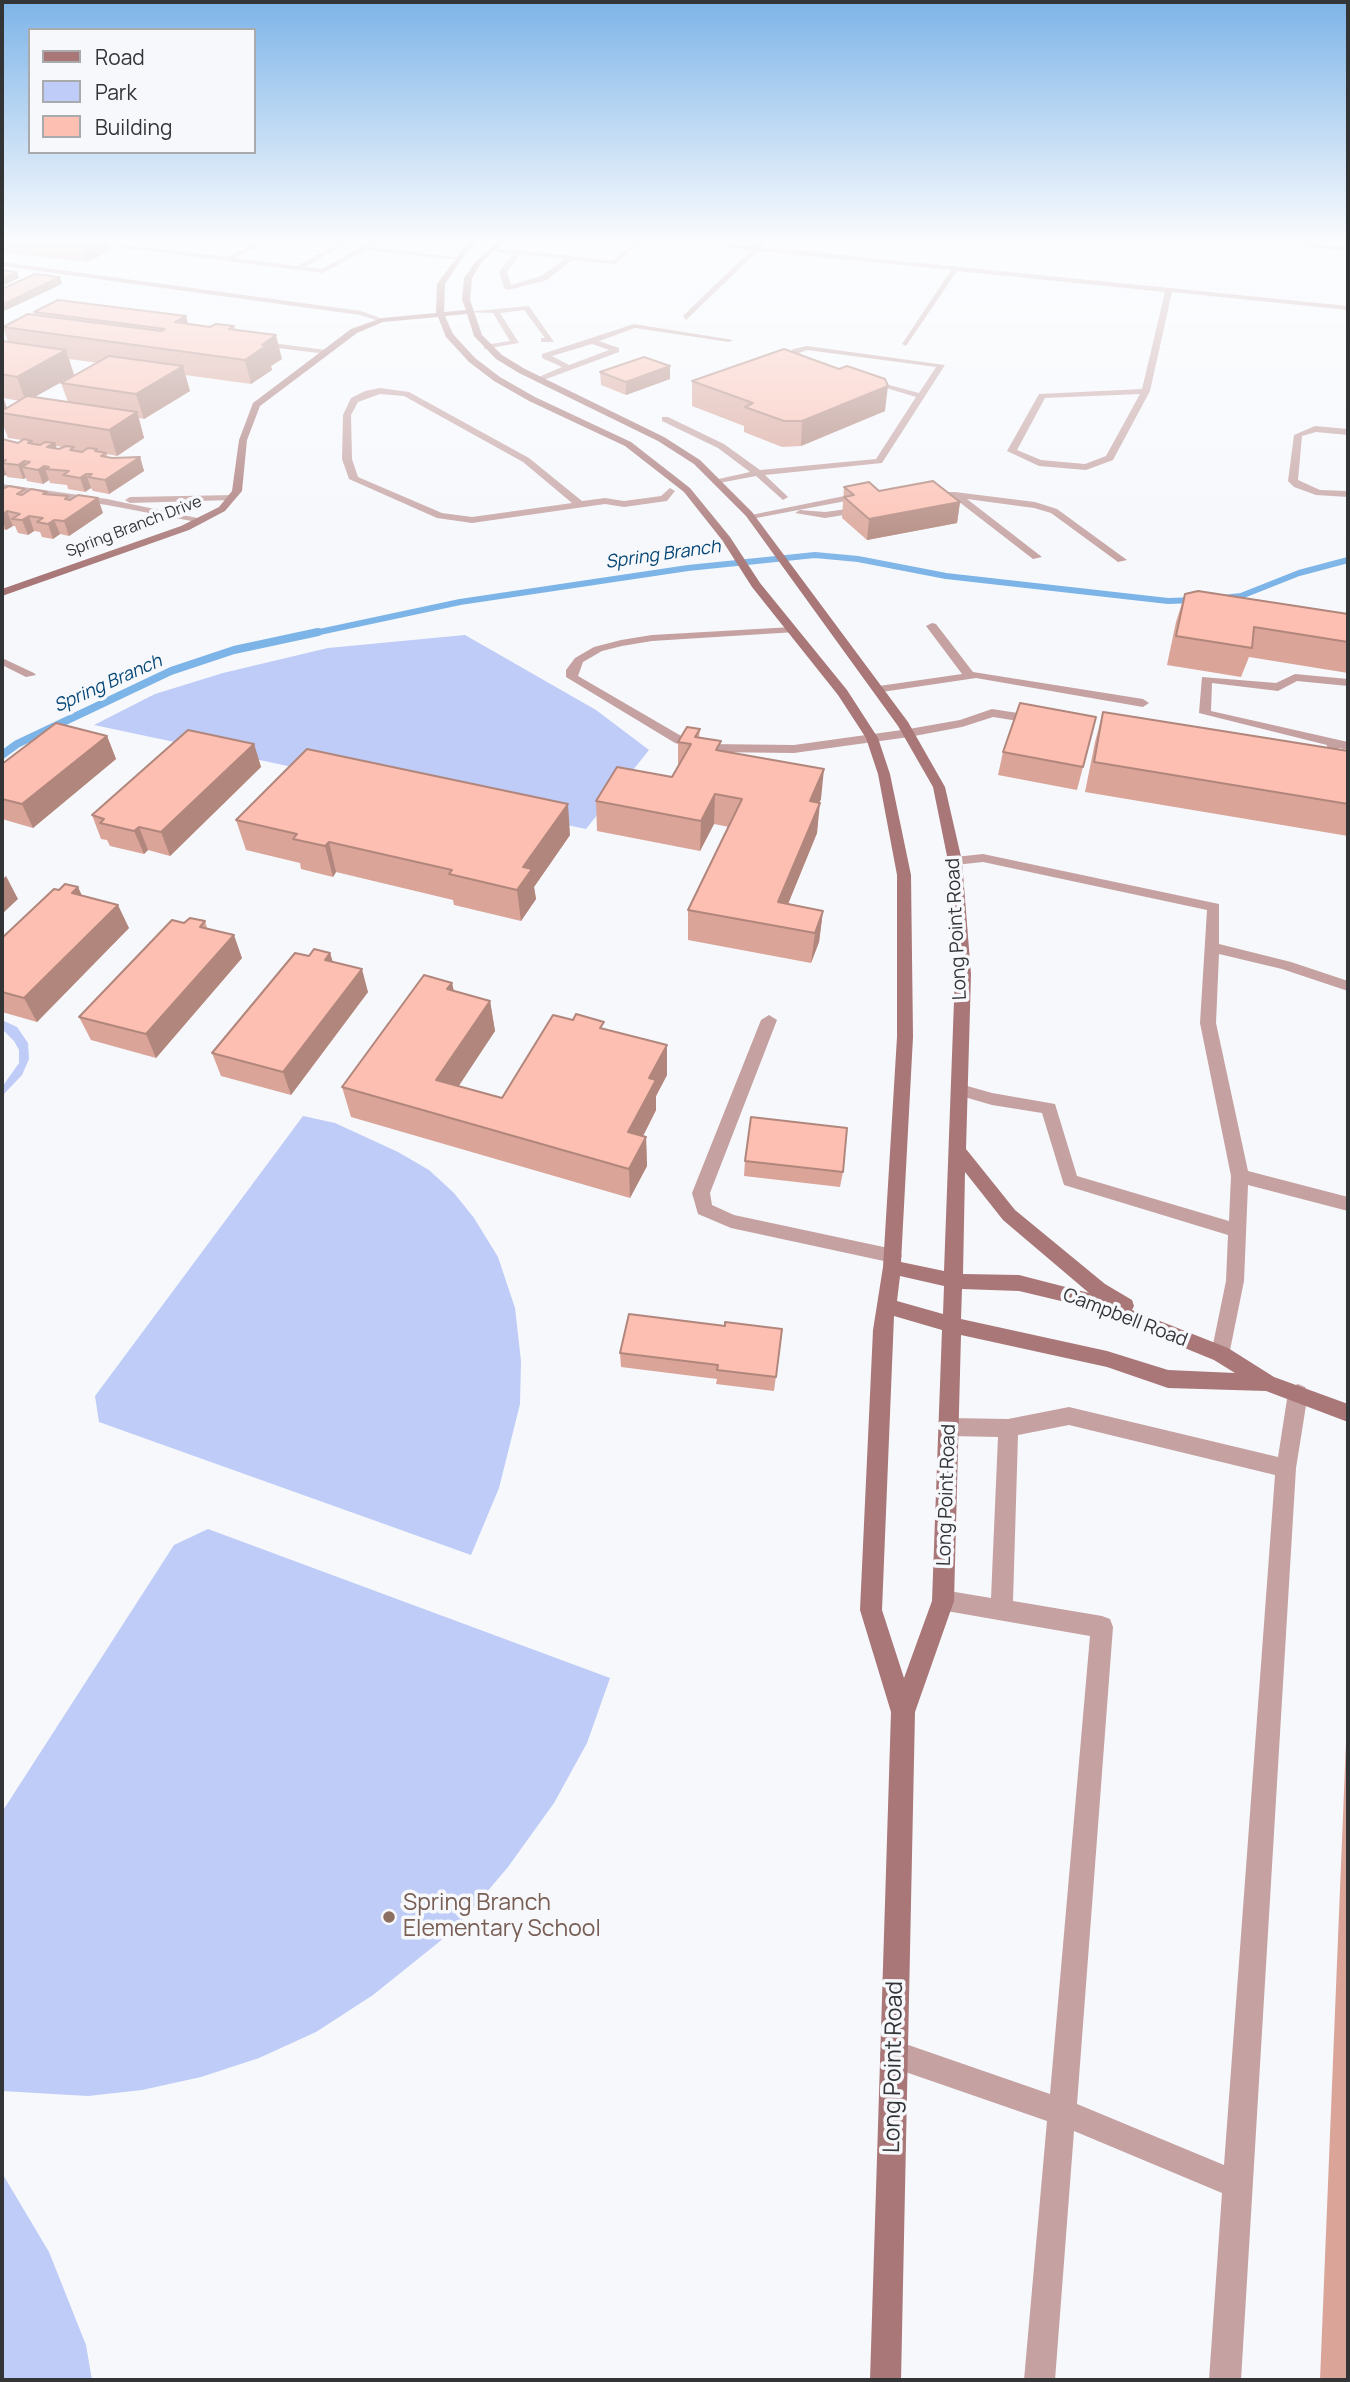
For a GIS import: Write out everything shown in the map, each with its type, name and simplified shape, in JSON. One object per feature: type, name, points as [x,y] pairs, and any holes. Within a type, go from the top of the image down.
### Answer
[{"type":"main road","points":[[232,497],[237,491],[243,440],[256,405],[326,352]]},
{"type":"main road","name":"Long Point Road","points":[[464,352],[497,379],[531,399],[628,444],[751,516],[909,733],[939,787],[956,861],[963,974],[943,1601],[903,1712],[886,2380]]},
{"type":"main road","name":"Long Point Road","points":[[493,352],[538,379],[661,439],[697,462],[702,486],[726,539],[756,585],[843,693],[872,738],[884,774],[904,875],[905,1037],[892,1261],[886,1306],[871,1610],[903,1712]]},
{"type":"main road","name":"Spring Branch Drive","points":[[2,593],[202,520],[222,509],[232,497]]},
{"type":"main road","points":[[958,1151],[1010,1214],[1098,1289],[1169,1335]]},
{"type":"main road","name":"Campbell Road","points":[[892,1261],[955,1282],[1019,1283],[1085,1299],[1169,1335],[1222,1354],[1267,1383],[1348,1413]]},
{"type":"main road","name":"Campbell Road","points":[[886,1306],[953,1325],[1107,1359],[1168,1379],[1267,1383]]},
{"type":"street","points":[[557,352],[545,356],[568,367]]},
{"type":"street","points":[[538,379],[613,352]]},
{"type":"street","points":[[795,352],[794,355],[827,368]]},
{"type":"street","points":[[580,505],[527,460],[406,394],[380,391],[368,393],[354,400],[347,415],[346,459],[355,479],[440,516],[472,520],[580,505],[605,501],[624,504],[664,499],[670,491],[758,473],[879,461],[941,365],[840,352]]},
{"type":"street","points":[[1146,391],[1042,396],[1012,451],[1039,463],[1086,467],[1110,458],[1146,391],[1155,352]]},
{"type":"street","points":[[854,377],[921,396]]},
{"type":"street","points":[[665,419],[721,446],[758,473],[783,497]]},
{"type":"street","points":[[1348,432],[1315,429],[1298,435],[1293,481],[1319,493],[1348,494]]},
{"type":"street","points":[[2,487],[107,502],[202,520]]},
{"type":"street","points":[[751,516],[876,493]]},
{"type":"street","points":[[921,495],[955,495],[1035,505],[1054,511],[1122,560]]},
{"type":"street","points":[[955,495],[1037,557]]},
{"type":"street","points":[[107,502],[178,497],[232,497]]},
{"type":"street","points":[[158,512],[178,497]]},
{"type":"street","points":[[791,509],[804,515],[847,512]]},
{"type":"street","points":[[932,626],[970,676]]},
{"type":"street","points":[[792,630],[652,638],[621,643],[598,649],[579,660],[572,670],[572,677],[679,740],[707,748],[794,749],[909,733],[961,723],[992,713],[1047,722]]},
{"type":"street","points":[[2,661],[30,675]]},
{"type":"street","points":[[880,690],[970,676],[1143,703]]},
{"type":"street","points":[[1348,682],[1295,677],[1278,687],[1206,679],[1205,713],[1348,746]]},
{"type":"street","points":[[1322,768],[1336,770],[1333,744]]},
{"type":"street","points":[[956,861],[983,858],[1214,906],[1208,1023],[1240,1176],[1234,1281],[1222,1354]]},
{"type":"street","points":[[1212,947],[1286,965],[1348,986]]},
{"type":"street","points":[[769,1020],[701,1193],[704,1209],[731,1221],[892,1261]]},
{"type":"street","points":[[960,1090],[992,1099],[1049,1108],[1070,1180],[1237,1231]]},
{"type":"street","points":[[1240,1176],[1348,1205]]},
{"type":"street","points":[[1224,2380],[1286,1468],[1298,1393]]},
{"type":"street","points":[[949,1427],[1008,1428],[1069,1416],[1286,1468]]},
{"type":"street","points":[[1002,1611],[1008,1428]]},
{"type":"street","points":[[943,1601],[1102,1627],[1039,2380]]},
{"type":"street","points":[[894,2054],[1062,2112],[1237,2185]]},
{"type":"green space","points":[[465,635],[596,710],[649,750],[586,829],[94,725],[155,694],[223,673],[328,648]]},
{"type":"green space","points":[[2,1020],[17,1027],[28,1043],[29,1059],[22,1075],[2,1096],[2,1087],[19,1063],[19,1050],[2,1029]]},
{"type":"green space","points":[[303,1116],[335,1123],[398,1152],[429,1170],[454,1193],[474,1218],[498,1257],[515,1308],[521,1361],[520,1404],[499,1488],[471,1555],[99,1422],[95,1396]]},
{"type":"green space","points":[[208,1529],[610,1678],[587,1743],[554,1803],[508,1867],[469,1913],[439,1942],[373,1995],[316,2032],[259,2058],[201,2077],[142,2090],[88,2096],[2,2091],[2,1812],[174,1545]]},
{"type":"green space","points":[[2,2173],[49,2252],[86,2345],[92,2380],[2,2380]]},
{"type":"building","points":[[2,352],[62,352],[17,377],[2,374]]},
{"type":"building","points":[[188,352],[256,352],[245,360]]},
{"type":"building","points":[[775,352],[793,352],[839,369],[847,366],[885,379],[888,386],[802,421],[784,421],[745,407],[753,403],[692,381]]},
{"type":"building","points":[[109,356],[183,366],[136,394],[61,383]]},
{"type":"building","points":[[644,357],[670,366],[626,382],[600,372]]},
{"type":"building","points":[[27,396],[137,412],[109,430],[2,413]]},
{"type":"building","points":[[2,439],[18,443],[24,439],[32,441],[28,443],[40,445],[45,442],[55,443],[47,447],[74,447],[70,450],[82,452],[88,448],[97,449],[95,451],[106,453],[101,456],[112,458],[140,457],[105,480],[88,477],[92,474],[80,478],[63,475],[69,471],[45,469],[49,467],[44,466],[38,470],[22,467],[30,462],[24,461],[18,465],[2,463],[6,460],[2,461]]},
{"type":"building","points":[[933,481],[960,502],[869,519],[844,497],[854,495],[844,487],[869,482],[879,491]]},
{"type":"building","points":[[9,486],[25,489],[17,494],[22,495],[31,489],[47,492],[43,494],[68,496],[65,499],[70,500],[78,495],[98,498],[64,521],[54,520],[48,524],[37,522],[43,518],[29,516],[22,520],[12,519],[20,514],[7,511],[2,515],[2,489]]},
{"type":"building","points":[[1198,591],[1348,614],[1348,642],[1254,627],[1252,648],[1176,636],[1185,594]]},
{"type":"building","points":[[1020,703],[1096,717],[1083,767],[1003,752]]},
{"type":"building","points":[[1103,712],[1348,751],[1348,804],[1094,762]]},
{"type":"building","points":[[56,723],[107,736],[22,804],[2,799],[2,764]]},
{"type":"building","points":[[687,727],[700,729],[695,737],[721,741],[716,750],[824,769],[810,801],[820,803],[778,902],[823,911],[815,933],[688,910],[742,799],[715,794],[701,821],[596,801],[617,767],[672,777],[691,744],[678,742]]},
{"type":"building","points":[[188,730],[254,744],[161,832],[139,827],[134,831],[100,823],[104,819],[92,815]]},
{"type":"building","points":[[307,749],[568,804],[523,867],[532,869],[517,890],[449,874],[452,870],[329,842],[325,846],[293,839],[297,834],[236,820]]},
{"type":"building","points":[[65,884],[78,887],[72,893],[118,905],[24,998],[2,992],[2,938],[54,889],[59,890]]},
{"type":"building","points":[[190,918],[205,921],[200,927],[234,935],[146,1034],[79,1017],[172,920],[184,923]]},
{"type":"building","points":[[314,949],[330,953],[325,960],[362,969],[283,1072],[212,1053],[295,953],[309,956]]},
{"type":"building","points":[[424,975],[452,983],[447,989],[490,1001],[436,1080],[502,1098],[553,1015],[573,1020],[576,1014],[604,1022],[600,1028],[667,1045],[649,1078],[656,1080],[628,1132],[646,1137],[629,1169],[342,1087]]},
{"type":"building","points":[[751,1117],[847,1128],[843,1172],[745,1161]]},
{"type":"building","points":[[629,1314],[725,1326],[725,1322],[782,1329],[776,1377],[717,1370],[718,1365],[620,1353]]},
{"type":"waterway","name":"Spring Branch","points":[[310,634],[460,602],[688,568],[815,555],[858,559],[946,576],[1168,601],[1196,600]]},
{"type":"waterway","name":"Spring Branch","points":[[1223,598],[1241,596],[1299,573],[1348,560]]},
{"type":"waterway","name":"Spring Branch","points":[[2,755],[17,744],[171,671],[234,650],[318,632]]},
{"type":"place","name":"Spring Branch Elementary School","points":[[389,1917]]}]
